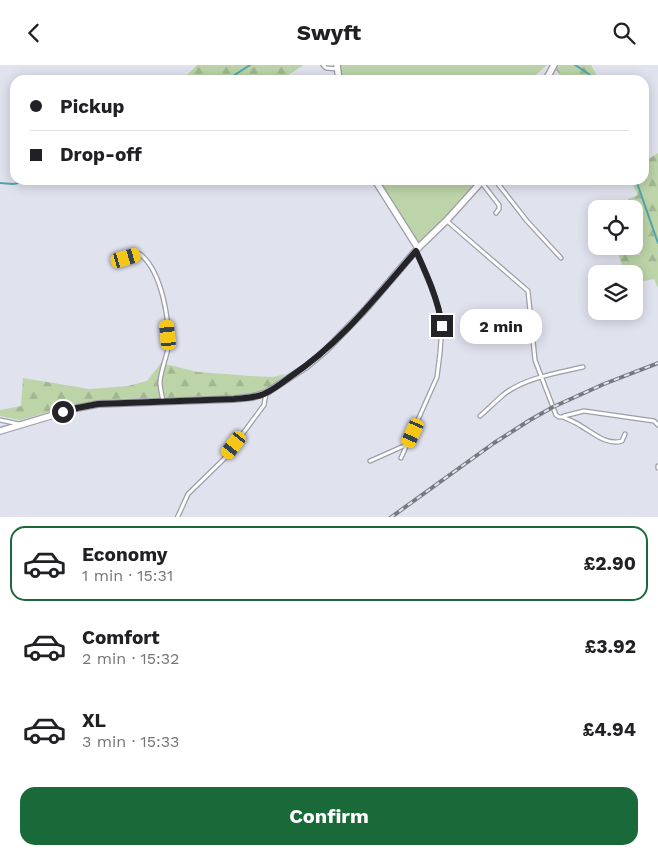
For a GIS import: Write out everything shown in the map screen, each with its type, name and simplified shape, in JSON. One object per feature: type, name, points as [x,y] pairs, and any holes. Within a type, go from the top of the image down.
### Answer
[{"type":"street","points":[[378,185],[417,249]]},
{"type":"street","points":[[0,431],[77,408],[98,404],[234,399],[253,397],[266,393],[307,366],[325,351],[365,310],[417,249],[447,220],[478,185]]},
{"type":"lane","points":[[323,65],[326,68],[337,67]]},
{"type":"lane","points":[[485,185],[499,205],[496,213]]},
{"type":"lane","points":[[499,185],[527,221],[561,258]]},
{"type":"lane","points":[[447,220],[528,291],[535,361],[556,415],[608,441],[618,443],[622,441],[625,434]]},
{"type":"lane","points":[[402,458],[437,377],[442,326],[432,287],[417,249]]},
{"type":"lane","points":[[126,258],[140,254],[146,258],[164,297],[168,349],[160,381],[163,401]]},
{"type":"lane","points":[[480,416],[504,394],[517,387],[542,377],[583,367]]},
{"type":"lane","points":[[177,517],[188,494],[224,459],[264,405],[266,393]]},
{"type":"lane","points":[[563,417],[584,411],[654,421],[658,425]]},
{"type":"lane","points":[[0,420],[19,424]]},
{"type":"lane","points":[[370,461],[407,445]]},
{"type":"green space","points":[[197,65],[304,65],[288,75],[187,75]]},
{"type":"green space","points":[[338,65],[547,65],[536,75],[339,75]]},
{"type":"green space","points":[[559,65],[591,65],[596,75],[560,75],[556,70]]},
{"type":"green space","points":[[658,153],[658,288],[654,279],[643,281],[643,265],[622,265],[619,255],[643,255],[643,200],[628,199],[638,195],[633,185],[649,185],[649,159]]},
{"type":"green space","points":[[378,185],[474,185],[470,195],[418,248]]},
{"type":"green space","points":[[161,363],[198,372],[273,377],[286,374],[265,390],[250,395],[116,399],[74,405],[20,420],[0,416],[0,410],[21,406],[23,378],[89,389],[128,386],[147,381]]},
{"type":"waterway","points":[[235,75],[250,65]]},
{"type":"waterway","points":[[575,65],[590,75]]},
{"type":"waterway","points":[[0,183],[10,184]]},
{"type":"waterway","points":[[638,185],[658,243]]},
{"type":"railway","points":[[391,517],[494,443],[530,420],[553,407],[604,384],[658,363]]},
{"type":"route","points":[[63,412],[98,404],[118,402],[234,399],[253,397],[266,393],[307,366],[325,351],[365,310],[416,251],[432,287],[442,326]]}]
